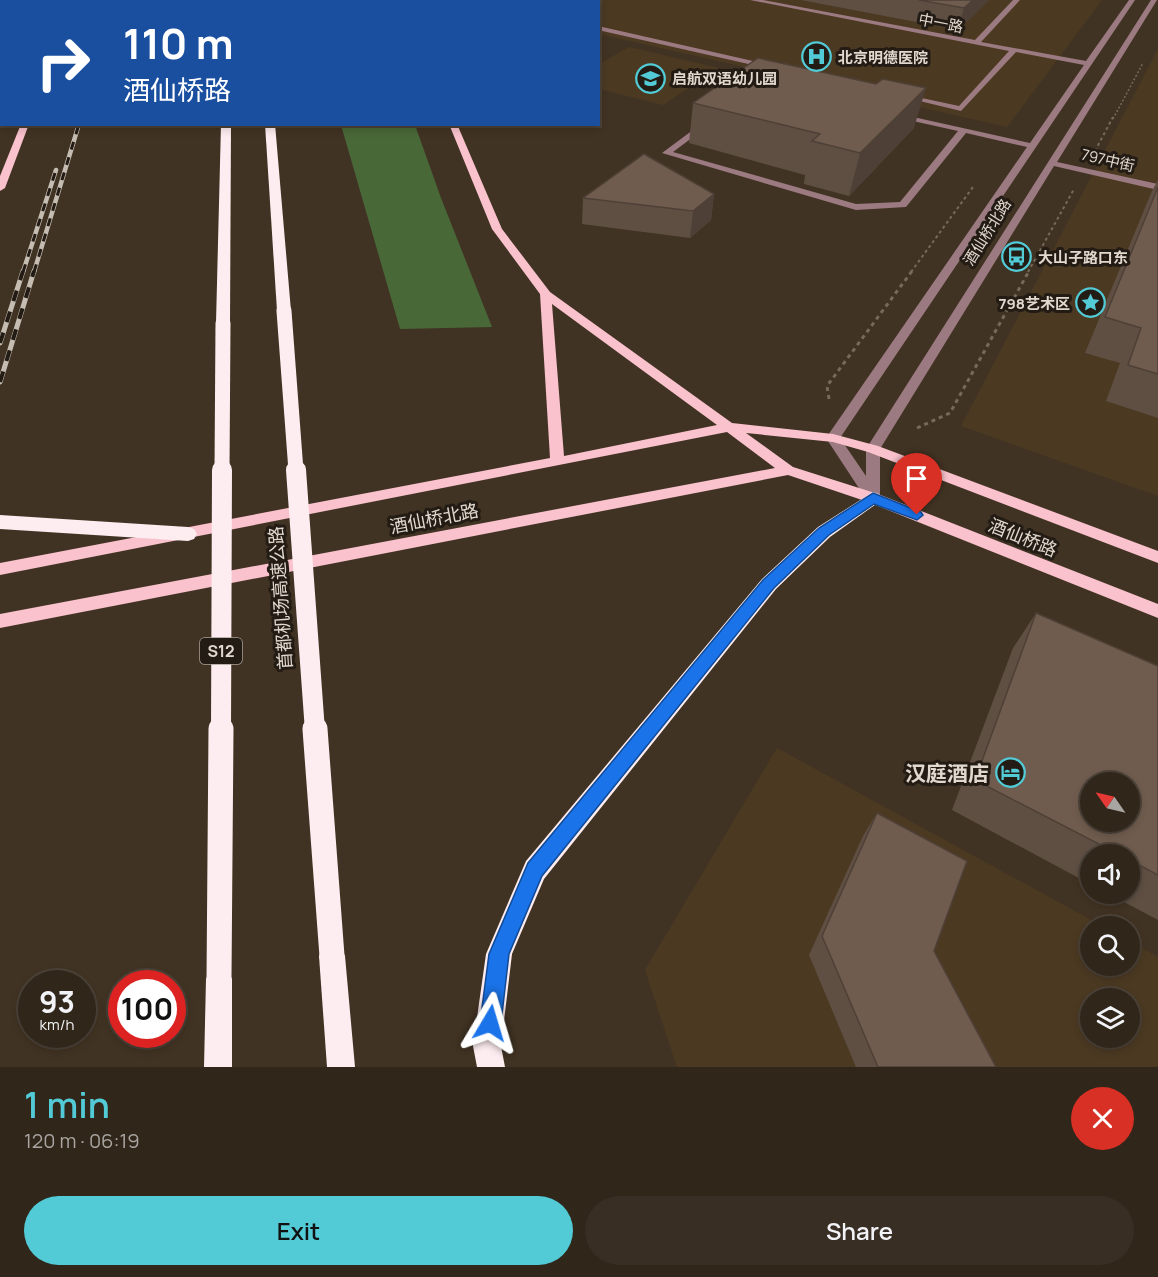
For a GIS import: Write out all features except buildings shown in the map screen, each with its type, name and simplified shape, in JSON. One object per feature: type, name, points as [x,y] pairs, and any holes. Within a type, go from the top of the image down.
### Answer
[{"type":"highway","name":"S12","points":[[218,1067],[226,126]]},
{"type":"highway","name":"首都机场高速公路","points":[[270,126],[340,1067]]},
{"type":"highway","points":[[491,1067],[487,1046],[499,954],[535,870],[768,584],[824,531],[873,498]]},
{"type":"highway","points":[[0,522],[188,534]]},
{"type":"main road","points":[[0,188],[24,126]]},
{"type":"main road","points":[[454,126],[497,229],[546,294],[788,470]]},
{"type":"main road","points":[[546,294],[557,461]]},
{"type":"main road","name":"酒仙桥北路","points":[[0,569],[730,427],[833,438],[873,449]]},
{"type":"main road","name":"酒仙桥路","points":[[873,449],[1158,557]]},
{"type":"main road","name":"酒仙桥北路","points":[[0,621],[788,470],[873,498]]},
{"type":"main road","name":"酒仙桥路","points":[[873,498],[1158,611]]},
{"type":"street","name":"中一路","points":[[753,0],[1088,64]]},
{"type":"street","points":[[976,43],[1017,0]]},
{"type":"street","name":"酒仙桥北路","points":[[833,438],[1132,0]]},
{"type":"street","name":"酒仙桥北路","points":[[873,449],[1154,0]]},
{"type":"street","points":[[1146,13],[1158,15]]},
{"type":"street","points":[[600,28],[786,70]]},
{"type":"street","points":[[891,94],[961,110],[1014,50]]},
{"type":"street","points":[[884,112],[1032,146]]},
{"type":"street","points":[[713,118],[666,153],[856,207],[903,205],[963,130]]},
{"type":"street","name":"797中街","points":[[1052,163],[1158,187]]},
{"type":"street","points":[[833,438],[873,498]]},
{"type":"street","points":[[873,449],[873,498]]},
{"type":"path","points":[[873,449],[950,413],[1147,57]]},
{"type":"shaded area","points":[[600,0],[1102,0],[1007,127],[600,34]]},
{"type":"shaded area","name":"启航双语幼儿园","points":[[629,47],[719,68],[663,105],[600,89],[600,63]]},
{"type":"shaded area","name":"798艺术区","points":[[1158,49],[1158,496],[961,426]]},
{"type":"shaded area","points":[[777,748],[1084,916],[1080,916],[1080,976],[1140,976],[1140,947],[1158,957],[1158,1067],[677,1067],[645,970]]},
{"type":"green space","points":[[341,126],[415,126],[492,327],[400,329]]},
{"type":"railway","points":[[34,272],[78,126]]},
{"type":"railway","points":[[23,272],[56,170]]},
{"type":"railway","points":[[0,343],[23,271]]},
{"type":"railway","points":[[0,382],[34,271]]},
{"type":"place","name":"北京明德医院","points":[[817,57]]},
{"type":"place","name":"启航双语幼儿园","points":[[651,78]]},
{"type":"place","name":"大山子路口东","points":[[1017,257]]},
{"type":"place","name":"798艺术区","points":[[1091,303]]},
{"type":"place","name":"汉庭酒店","points":[[1010,773]]},
{"type":"route","points":[[490,1023],[499,954],[535,870],[768,584],[824,531],[873,498],[917,515]]}]
